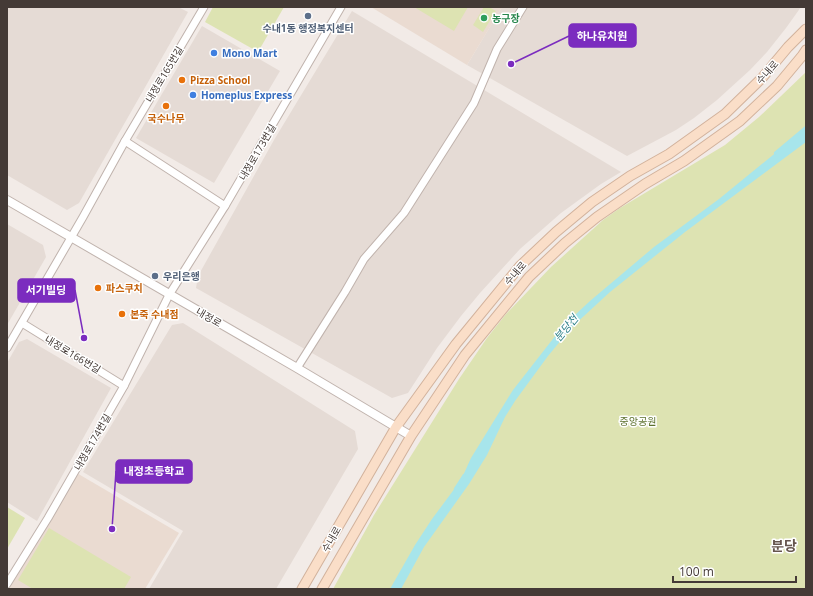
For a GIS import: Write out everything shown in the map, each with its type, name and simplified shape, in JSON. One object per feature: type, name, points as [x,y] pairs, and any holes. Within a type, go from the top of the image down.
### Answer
[{"type":"main road","name":"수내로","points":[[302,589],[396,427],[471,324],[520,266],[537,248],[592,202],[630,176],[669,154],[725,114],[762,78],[788,47],[806,29]]},
{"type":"main road","name":"수내로","points":[[322,589],[411,436],[465,355],[529,277],[546,259],[607,209],[690,157],[740,121],[777,86],[806,50]]},
{"type":"street","name":"내정로165번길","points":[[71,237],[125,141],[204,7]]},
{"type":"street","name":"내정로173번길","points":[[169,295],[225,206],[341,7]]},
{"type":"street","points":[[298,368],[342,298],[364,258],[404,213],[474,103],[497,49],[522,7]]},
{"type":"street","points":[[125,141],[225,206]]},
{"type":"street","name":"내정로","points":[[7,200],[169,295],[298,368],[411,436]]},
{"type":"street","points":[[7,348],[71,237]]},
{"type":"street","name":"내정로174번길","points":[[7,584],[48,518],[124,386],[169,295]]},
{"type":"street","name":"내정로166번길","points":[[22,323],[124,386]]},
{"type":"shaded area","points":[[7,7],[178,7],[188,12],[79,203],[67,210],[7,175]]},
{"type":"shaded area","points":[[371,7],[502,7],[467,65]]},
{"type":"shaded area","points":[[502,7],[801,7],[767,52],[750,70],[717,100],[676,130],[627,156],[467,65]]},
{"type":"shaded area","points":[[352,11],[621,172],[601,184],[561,213],[520,249],[461,316],[437,348],[408,393],[392,398],[196,288],[198,276],[274,140]]},
{"type":"shaded area","points":[[202,26],[280,71],[214,183],[136,138]]},
{"type":"shaded area","points":[[7,224],[43,245],[46,257],[7,325]]},
{"type":"shaded area","points":[[183,323],[355,431],[358,449],[276,589],[149,589],[183,531],[83,472],[172,325]]},
{"type":"shaded area","points":[[27,339],[111,388],[37,521],[7,502],[7,363],[19,342]]},
{"type":"shaded area","points":[[75,472],[179,533],[145,589],[7,589]]},
{"type":"green space","points":[[213,7],[284,7],[258,52],[205,22]]},
{"type":"green space","points":[[414,7],[468,7],[454,31]]},
{"type":"green space","name":"농구장","points":[[484,7],[489,7],[496,11],[483,32],[473,25]]},
{"type":"green space","name":"중앙공원","points":[[806,72],[806,589],[333,589],[374,515],[459,379],[487,338],[506,314],[551,267],[603,220],[620,208],[725,145],[759,117]]},
{"type":"green space","points":[[7,507],[25,518],[7,549]]},
{"type":"green space","points":[[49,528],[131,577],[124,589],[33,589],[18,580]]},
{"type":"water","points":[[806,128],[806,142],[685,232],[610,292],[572,327],[548,356],[515,401],[505,417],[487,455],[469,484],[424,547],[401,589],[390,589],[415,545],[461,480],[471,458],[513,390],[563,326],[654,247],[719,199]]},
{"type":"waterway","name":"분당천","points":[[775,153],[806,127]]},
{"type":"waterway","name":"분당천","points":[[455,489],[464,475]]},
{"type":"place","name":"수내1동 행정복지센터","points":[[308,16]]},
{"type":"place","name":"농구장","points":[[484,18]]},
{"type":"place","name":"Mono Mart","points":[[214,53]]},
{"type":"place","name":"하나유치원","points":[[511,64]]},
{"type":"place","name":"Pizza School","points":[[182,80]]},
{"type":"place","name":"Homeplus Express","points":[[193,95]]},
{"type":"place","name":"국수나무","points":[[166,106]]},
{"type":"place","name":"우리은행","points":[[155,276]]},
{"type":"place","name":"파스쿠치","points":[[98,288]]},
{"type":"place","name":"본죽 수내점","points":[[122,314]]},
{"type":"place","name":"서기빌딩","points":[[84,338]]},
{"type":"place","name":"내정초등학교","points":[[112,529]]},
{"type":"district","name":"분당","points":[[784,546]]}]
